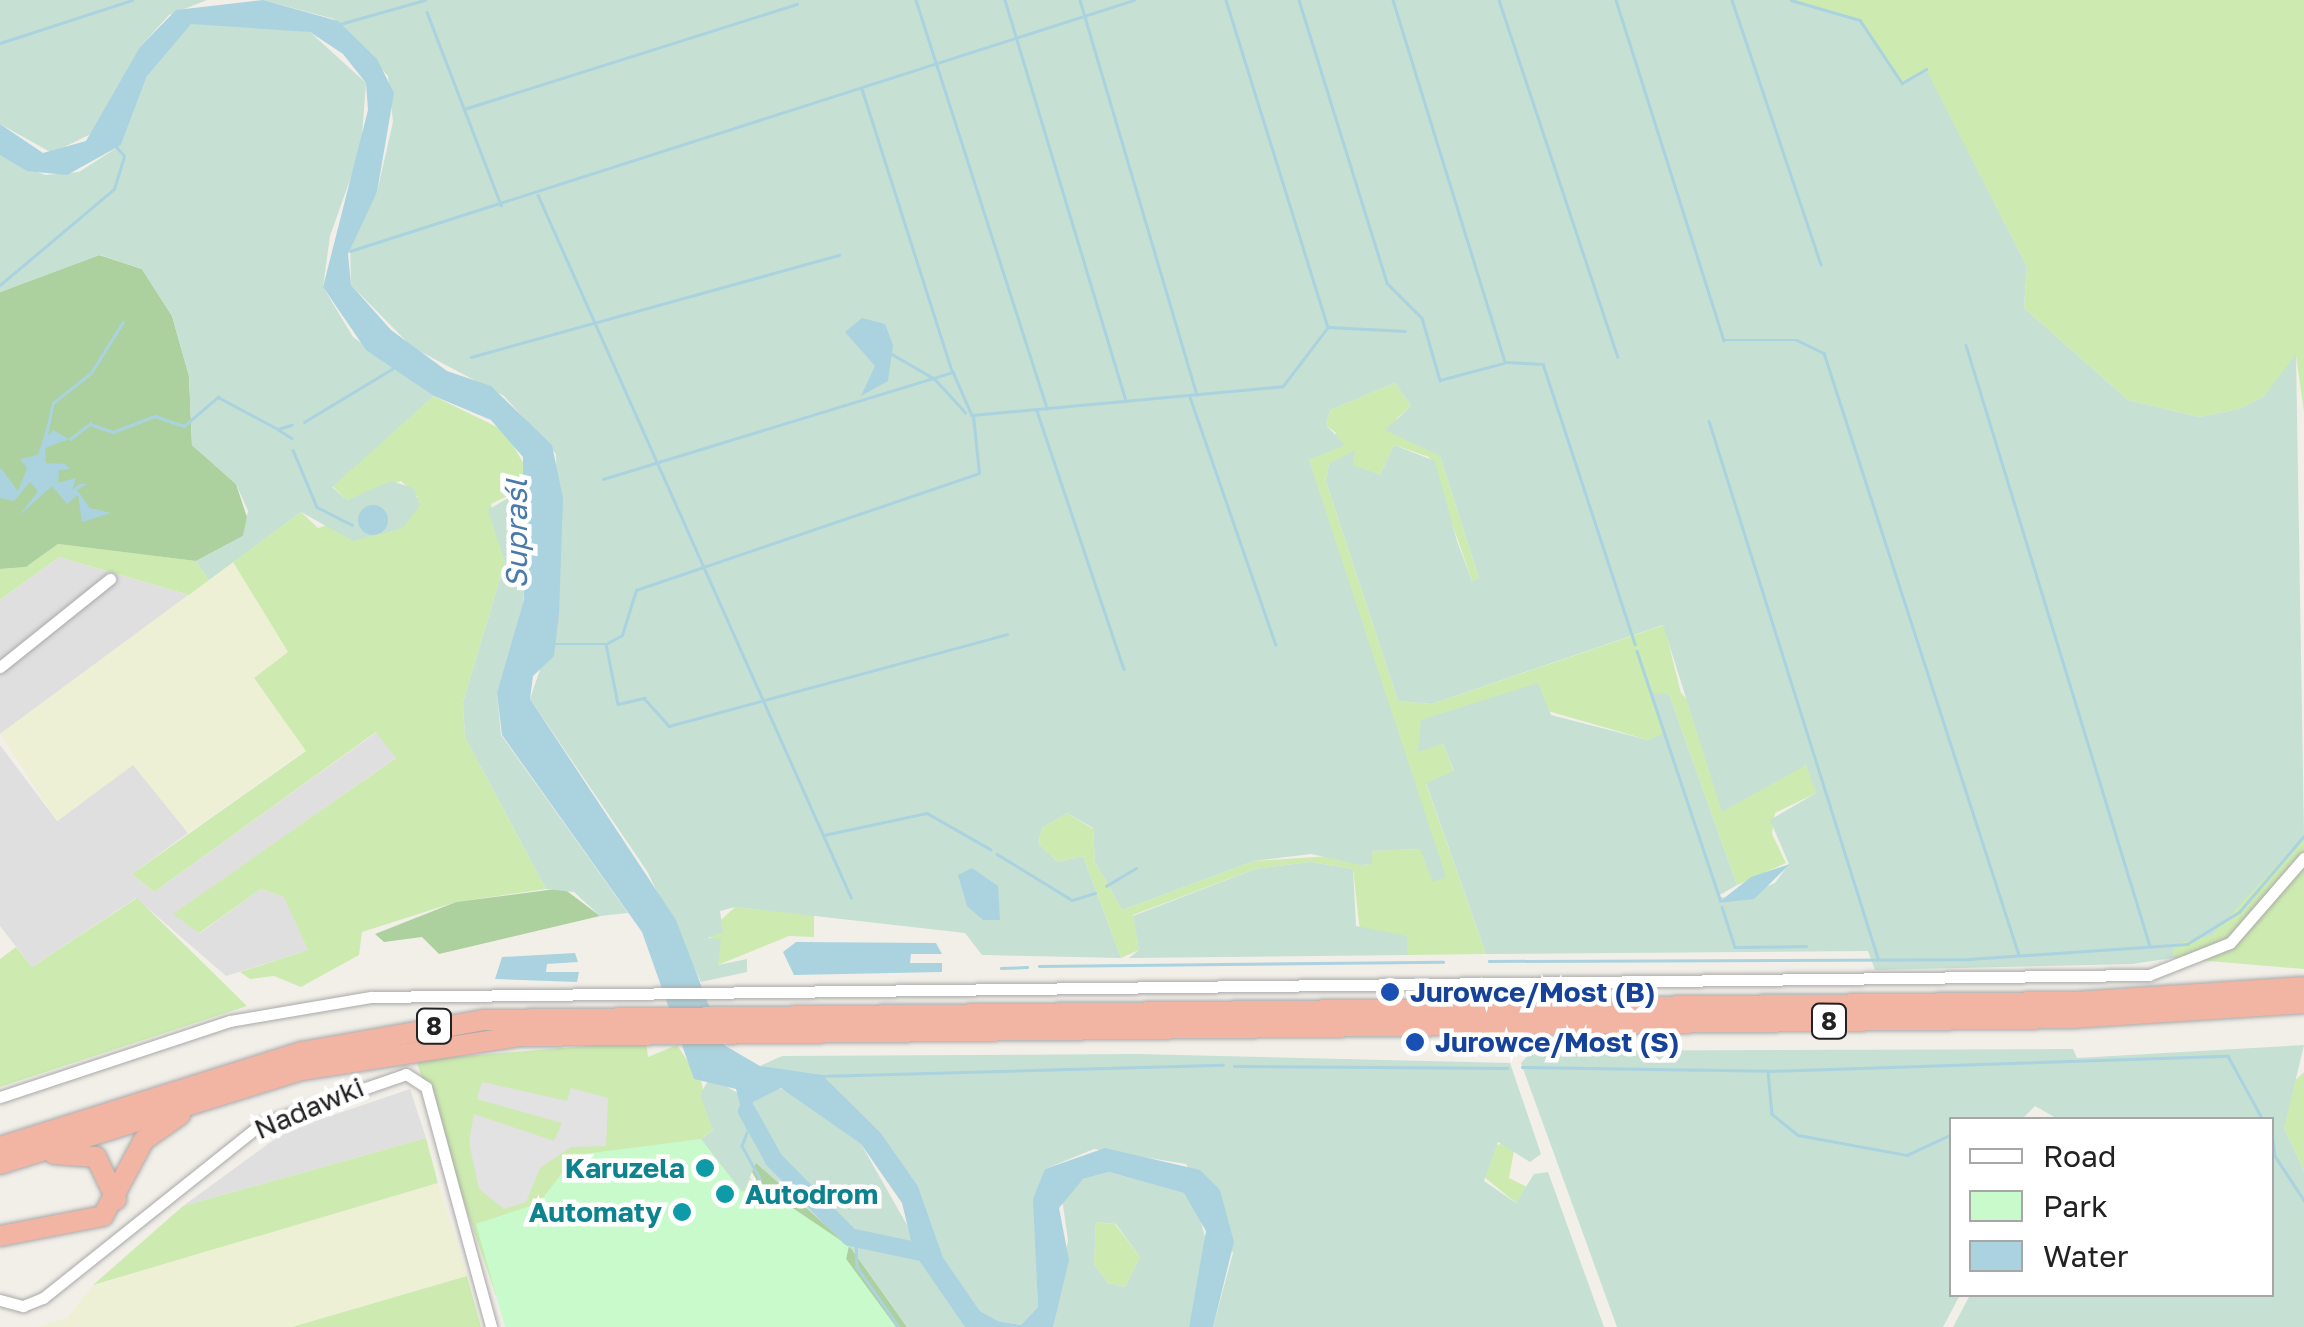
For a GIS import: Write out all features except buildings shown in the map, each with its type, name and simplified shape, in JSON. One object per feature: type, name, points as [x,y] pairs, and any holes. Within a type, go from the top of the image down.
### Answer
[{"type":"highway","name":"8","points":[[0,1147],[362,1038],[483,1020],[632,1024],[2074,1002],[2304,986]]},
{"type":"highway","name":"8","points":[[764,1022],[2074,1018],[2304,1003]]},
{"type":"highway","name":"8","points":[[0,1164],[222,1094],[419,1046],[632,1024]]},
{"type":"highway","points":[[0,1236],[24,1236],[86,1225],[116,1199],[144,1140],[222,1094]]},
{"type":"highway","points":[[22,1157],[96,1157],[116,1199]]},
{"type":"highway","points":[[0,1246],[24,1236]]},
{"type":"street","points":[[0,667],[110,579]]},
{"type":"street","points":[[0,1097],[297,1006],[630,990],[2149,975],[2230,942],[2304,858]]},
{"type":"street","name":"Nadawki","points":[[0,1300],[23,1306],[43,1298],[261,1124],[406,1074],[426,1087],[492,1327]]},
{"type":"shaded area","points":[[59,557],[189,595],[0,734],[0,600]]},
{"type":"shaded area","points":[[377,732],[397,757],[174,914],[200,933],[261,889],[285,897],[308,950],[226,976],[136,898],[32,967],[0,926],[0,745],[57,821],[134,764],[188,833],[132,874],[154,892]]},
{"type":"shaded area","points":[[482,1082],[567,1101],[571,1088],[608,1098],[606,1146],[571,1147],[540,1168],[526,1202],[504,1209],[479,1189],[469,1142],[474,1114],[554,1141],[562,1123],[477,1099]]},
{"type":"shaded area","points":[[410,1089],[426,1138],[183,1206],[286,1131]]},
{"type":"green space","points":[[0,0],[207,0],[169,15],[140,47],[99,130],[52,153],[0,124]]},
{"type":"green space","points":[[263,0],[1796,0],[1860,20],[1902,82],[1926,69],[2027,267],[2024,308],[2128,400],[2199,417],[2239,409],[2264,396],[2296,354],[2304,836],[2212,935],[2173,945],[2173,958],[2132,964],[1875,970],[1868,951],[1486,954],[1426,783],[1454,771],[1443,744],[1418,752],[1421,720],[1538,683],[1551,715],[1648,740],[1664,733],[1650,693],[1669,694],[1737,885],[1718,896],[1734,900],[1775,883],[1789,864],[1770,820],[1816,793],[1806,765],[1722,812],[1663,625],[1432,704],[1398,701],[1326,481],[1329,464],[1355,450],[1353,465],[1380,475],[1394,445],[1435,461],[1472,581],[1479,578],[1440,456],[1385,430],[1411,406],[1395,383],[1330,410],[1326,425],[1345,445],[1309,460],[1446,877],[1433,882],[1420,849],[1372,851],[1372,864],[1361,865],[1311,854],[1254,861],[1122,910],[1095,862],[1093,828],[1067,813],[1042,828],[1038,843],[1058,862],[1083,856],[1121,958],[982,955],[965,933],[735,907],[720,911],[723,932],[708,938],[721,939],[718,965],[747,959],[747,972],[701,982],[647,871],[530,699],[559,614],[556,454],[504,396],[412,347],[351,285],[350,243],[377,192],[393,122],[388,76],[334,19]]},
{"type":"green space","points":[[1795,0],[2304,0],[2304,412],[2296,356],[2264,396],[2239,409],[2199,417],[2128,400],[2024,308],[2027,267],[1926,70],[1902,83],[1860,20]]},
{"type":"green space","points":[[234,20],[310,32],[366,83],[361,149],[330,236],[323,287],[353,337],[434,396],[332,487],[347,500],[391,481],[413,488],[420,505],[403,528],[353,541],[301,512],[209,580],[196,561],[243,536],[248,511],[236,484],[192,445],[189,376],[172,316],[142,269],[100,255],[0,292],[0,155],[45,175],[79,172],[121,145],[147,76],[177,35],[191,24]]},
{"type":"green space","points":[[99,255],[142,269],[172,316],[189,376],[192,445],[236,484],[249,523],[243,536],[196,561],[58,544],[26,567],[0,569],[0,292]]},
{"type":"green space","points":[[1395,383],[1411,406],[1396,419],[1440,456],[1479,578],[1472,581],[1429,457],[1394,445],[1380,475],[1329,464],[1326,481],[1398,701],[1432,704],[1664,625],[1681,693],[1766,780],[1807,765],[1816,793],[1775,813],[1772,834],[1786,863],[1737,885],[1669,694],[1664,734],[1648,740],[1548,711],[1418,751],[1443,744],[1454,772],[1426,784],[1486,954],[1408,955],[1406,936],[1360,932],[1353,869],[1310,862],[1255,869],[1133,915],[1139,950],[1121,958],[1083,856],[1058,862],[1038,843],[1042,828],[1067,813],[1093,829],[1095,862],[1122,910],[1254,861],[1345,855],[1361,865],[1372,864],[1371,851],[1421,849],[1309,460],[1336,433],[1326,425],[1330,410]]},
{"type":"green space","points":[[434,396],[505,431],[529,473],[528,486],[491,504],[505,562],[463,702],[465,737],[546,889],[456,902],[362,932],[359,955],[301,987],[274,976],[250,979],[240,972],[308,950],[284,897],[261,889],[199,933],[173,914],[396,758],[376,732],[154,892],[132,874],[306,751],[254,678],[288,652],[233,562],[301,512],[318,528],[418,497],[401,481],[347,500],[332,486]]},
{"type":"green space","points":[[528,486],[523,614],[497,693],[501,735],[628,913],[600,916],[574,892],[546,889],[465,737],[463,702],[505,562],[488,510]]},
{"type":"green space","points":[[58,544],[196,561],[209,580],[189,595],[59,557],[0,600],[0,569],[26,567]]},
{"type":"green space","points":[[233,562],[288,652],[254,679],[306,750],[188,833],[133,765],[57,821],[0,734]]},
{"type":"green space","points":[[2304,834],[2304,969],[2173,958],[2172,945]]},
{"type":"green space","points":[[1310,862],[1353,869],[1356,926],[1407,936],[1408,955],[1129,958],[1139,950],[1133,916],[1255,869]]},
{"type":"green space","points":[[563,888],[600,916],[439,954],[422,937],[384,942],[375,934],[456,902]]},
{"type":"green space","points":[[137,898],[247,1006],[0,1087],[0,959],[16,947],[32,967]]},
{"type":"green space","points":[[735,907],[814,915],[814,937],[789,936],[718,965],[709,931]]},
{"type":"green space","points":[[646,1041],[648,1057],[677,1045],[701,1081],[713,1130],[702,1138],[846,1259],[896,1327],[496,1296],[416,1060]]},
{"type":"green space","points":[[2304,1045],[2284,1128],[2304,1171],[2304,1327],[1953,1327],[1969,1297],[2274,1297],[2274,1117],[2054,1117],[2035,1106],[2024,1117],[1949,1117],[1949,1297],[1959,1297],[1943,1327],[1617,1327],[1521,1063],[1532,1051],[2073,1049],[2077,1058]]},
{"type":"green space","points":[[1138,1054],[1510,1063],[1541,1154],[1530,1162],[1498,1142],[1484,1181],[1516,1203],[1534,1174],[1548,1172],[1604,1327],[1213,1327],[1233,1253],[1186,1164],[1094,1149],[1045,1169],[1035,1211],[1038,1307],[1021,1325],[998,1321],[980,1311],[943,1257],[918,1186],[881,1133],[824,1078],[760,1066],[782,1056]]},
{"type":"green space","points":[[2304,1072],[2304,1171],[2284,1128],[2291,1084]]},
{"type":"green space","points":[[710,1077],[753,1102],[774,1087],[793,1092],[861,1144],[965,1327],[907,1327],[851,1248],[756,1163],[743,1193],[701,1139],[713,1130],[700,1095]]},
{"type":"green space","points":[[426,1138],[438,1183],[93,1285],[183,1206]]},
{"type":"green space","points":[[701,1139],[742,1192],[757,1184],[849,1246],[846,1259],[896,1327],[505,1327],[476,1224],[539,1203],[576,1155]]},
{"type":"green space","points":[[1506,1142],[1514,1151],[1509,1178],[1527,1187],[1516,1203],[1483,1176],[1491,1147]]},
{"type":"green space","points":[[757,1163],[851,1248],[907,1327],[896,1327],[846,1259],[848,1246],[743,1193],[756,1179],[748,1165]]},
{"type":"green space","points":[[1109,1172],[1185,1193],[1197,1206],[1206,1241],[1189,1327],[1053,1327],[1068,1240],[1062,1199],[1083,1179]],"holes":[[[1096,1222],[1116,1224],[1140,1257],[1125,1287],[1108,1283],[1094,1264]]]},
{"type":"green space","points":[[438,1183],[467,1276],[292,1327],[37,1327],[67,1318],[93,1285]]},
{"type":"green space","points":[[1096,1222],[1115,1224],[1140,1257],[1125,1287],[1108,1283],[1094,1264]]},
{"type":"green space","points":[[467,1276],[481,1327],[292,1327]]},
{"type":"water","points":[[263,0],[338,21],[377,59],[394,93],[377,192],[348,254],[351,285],[391,330],[447,371],[491,386],[552,445],[563,498],[559,614],[554,656],[533,676],[530,699],[676,920],[724,1045],[760,1066],[822,1075],[881,1133],[918,1186],[943,1257],[980,1311],[998,1321],[1021,1325],[1038,1307],[1033,1199],[1045,1169],[1105,1148],[1200,1170],[1220,1190],[1234,1242],[1213,1327],[1189,1327],[1206,1231],[1184,1193],[1109,1172],[1083,1179],[1059,1208],[1069,1260],[1053,1327],[965,1327],[914,1253],[902,1203],[861,1144],[781,1088],[753,1102],[747,1132],[736,1089],[694,1079],[642,932],[502,735],[497,693],[524,600],[523,457],[491,420],[434,396],[366,350],[323,287],[368,110],[366,83],[343,54],[310,32],[191,24],[147,76],[121,145],[67,175],[27,171],[0,155],[0,124],[43,153],[86,141],[140,47],[176,10]]},
{"type":"water","points":[[862,318],[885,324],[893,345],[888,381],[861,396],[875,366],[845,332]]},
{"type":"water","points":[[47,426],[49,436],[53,430],[69,439],[45,448],[46,463],[65,464],[70,469],[59,470],[58,483],[76,478],[72,490],[87,484],[77,490],[90,508],[111,513],[82,522],[78,495],[67,504],[52,486],[20,515],[38,491],[30,482],[14,501],[0,498],[0,467],[18,491],[27,468],[20,459],[38,455]]},
{"type":"water","points":[[373,505],[384,509],[388,520],[384,531],[373,535],[362,531],[358,520],[362,509]]},
{"type":"water","points":[[1790,864],[1754,899],[1718,903],[1751,877]]},
{"type":"water","points":[[972,868],[998,886],[1000,920],[983,920],[967,906],[958,875]]},
{"type":"water","points":[[796,942],[936,943],[942,954],[911,954],[910,963],[942,963],[942,972],[794,975],[783,952]]},
{"type":"water","points":[[575,953],[578,962],[547,964],[546,972],[579,972],[577,982],[495,979],[502,957]]},
{"type":"waterway","points":[[0,43],[132,0]]},
{"type":"waterway","points":[[340,24],[425,0]]},
{"type":"waterway","points":[[916,0],[1047,409]]},
{"type":"waterway","points":[[1005,0],[1126,401]]},
{"type":"waterway","points":[[1080,0],[1197,395]]},
{"type":"waterway","points":[[350,251],[1134,0]]},
{"type":"waterway","points":[[1226,0],[1328,327],[1405,331]]},
{"type":"waterway","points":[[1299,0],[1387,283],[1422,318],[1440,380],[1504,363]]},
{"type":"waterway","points":[[1393,0],[1505,362],[1543,364],[1635,644]]},
{"type":"waterway","points":[[1499,0],[1618,357]]},
{"type":"waterway","points":[[1616,0],[1724,340],[1797,340],[1824,353],[2019,955]]},
{"type":"waterway","points":[[1732,0],[1821,264]]},
{"type":"waterway","points":[[1791,0],[1860,20],[1902,83],[1926,69]]},
{"type":"waterway","points":[[464,109],[797,4]]},
{"type":"waterway","points":[[427,12],[501,205]]},
{"type":"waterway","points":[[862,89],[952,371]]},
{"type":"waterway","points":[[0,285],[114,189],[124,156],[115,146]]},
{"type":"waterway","points":[[538,195],[851,897]]},
{"type":"waterway","points":[[471,357],[839,255]]},
{"type":"waterway","points":[[46,435],[53,403],[91,373],[123,322]]},
{"type":"waterway","points":[[603,479],[953,372],[972,415],[1283,386],[1328,327]]},
{"type":"waterway","points":[[1966,345],[2150,946]]},
{"type":"waterway","points":[[892,354],[935,379],[965,412]]},
{"type":"waterway","points":[[304,422],[392,369]]},
{"type":"waterway","points":[[70,439],[90,424],[113,432],[155,416],[184,426],[218,397],[278,429],[291,425]]},
{"type":"waterway","points":[[1190,397],[1276,645]]},
{"type":"waterway","points":[[1037,411],[1124,669]]},
{"type":"waterway","points":[[606,644],[622,635],[636,590],[979,473],[973,416]]},
{"type":"waterway","points":[[1709,421],[1878,958]]},
{"type":"waterway","points":[[279,430],[292,438]]},
{"type":"waterway","points":[[293,450],[317,507],[352,525]]},
{"type":"waterway","points":[[552,644],[606,644],[618,704],[644,698],[669,726],[1007,634]]},
{"type":"waterway","points":[[1637,651],[1720,899]]},
{"type":"waterway","points":[[824,835],[927,813],[990,849]]},
{"type":"waterway","points":[[1489,961],[1969,959],[2187,944],[2239,912],[2304,836]]},
{"type":"waterway","points":[[997,854],[1072,900],[1095,893]]},
{"type":"waterway","points":[[1106,886],[1136,868]]},
{"type":"waterway","points":[[1722,907],[1735,947],[1806,946]]},
{"type":"waterway","points":[[1039,966],[1443,962]]},
{"type":"waterway","points":[[1001,968],[1027,967]]},
{"type":"waterway","points":[[1768,1071],[2228,1056],[2261,1117]]},
{"type":"waterway","points":[[820,1076],[1223,1065]]},
{"type":"waterway","points":[[1234,1066],[1507,1068]]},
{"type":"waterway","points":[[1522,1067],[1768,1071],[1772,1114],[1798,1135],[1907,1155],[1949,1135]]},
{"type":"waterway","points":[[747,1111],[774,1160],[850,1237],[930,1254]]},
{"type":"waterway","points":[[747,1133],[742,1146],[760,1179]]},
{"type":"waterway","points":[[2274,1148],[2275,1156],[2304,1200]]},
{"type":"waterway","points":[[856,1240],[857,1267],[899,1327]]},
{"type":"place","name":"Jurowce/Most (B)","points":[[1390,992]]},
{"type":"place","name":"Jurowce/Most (S)","points":[[1415,1042]]},
{"type":"place","name":"Karuzela","points":[[705,1168]]},
{"type":"place","name":"Autodrom","points":[[725,1194]]},
{"type":"place","name":"Automaty","points":[[682,1212]]},
{"type":"water label","name":"Supraśl","points":[[516,534]]}]
